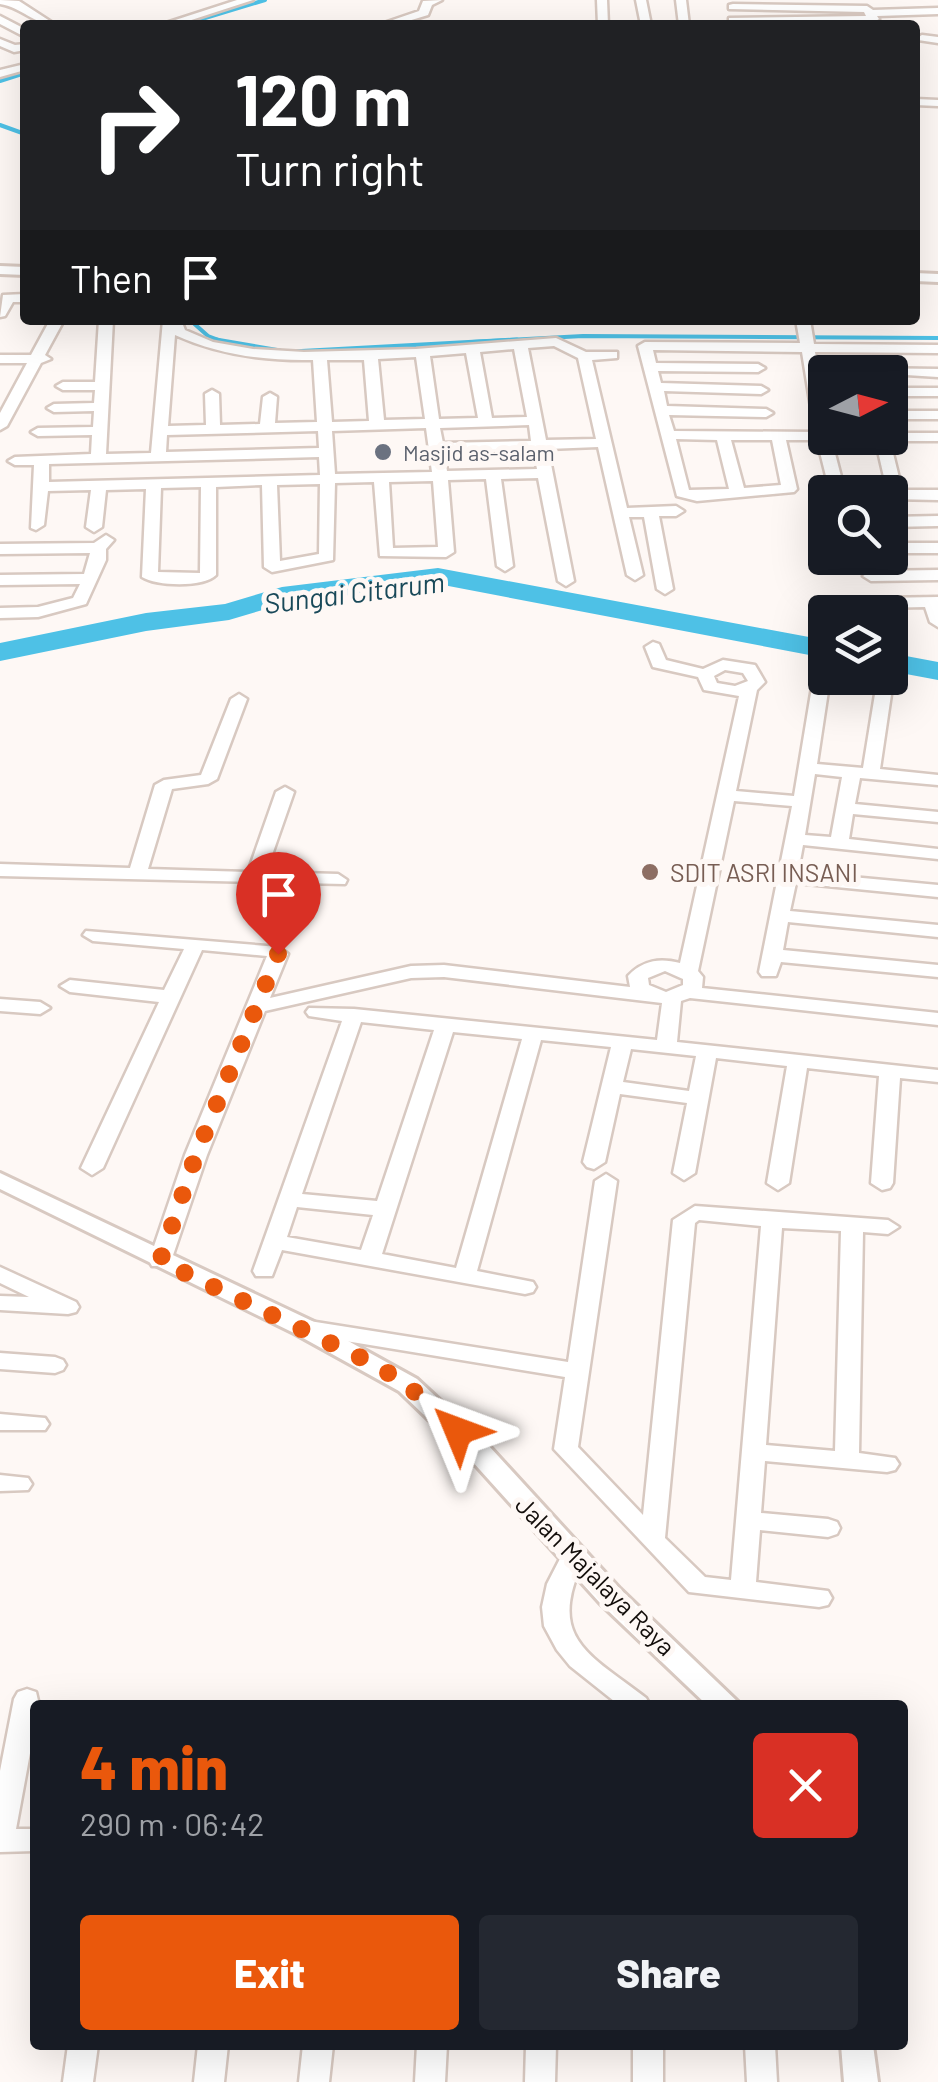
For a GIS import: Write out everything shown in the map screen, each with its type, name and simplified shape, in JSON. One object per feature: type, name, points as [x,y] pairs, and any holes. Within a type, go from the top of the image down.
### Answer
[{"type":"street","points":[[210,0],[222,8]]},
{"type":"street","points":[[182,20],[248,0]]},
{"type":"street","points":[[399,20],[424,12],[427,4],[438,0]]},
{"type":"street","points":[[0,4],[15,4],[42,20]]},
{"type":"street","points":[[733,13],[772,4],[851,4],[873,13],[916,13],[912,5]]},
{"type":"street","points":[[912,5],[938,11]]},
{"type":"street","points":[[733,13],[854,20]]},
{"type":"street","points":[[871,20],[873,13]]},
{"type":"street","points":[[922,38],[938,40]]},
{"type":"street","points":[[0,312],[8,298],[20,298]]},
{"type":"street","points":[[0,426],[54,325]]},
{"type":"street","points":[[0,359],[48,359],[65,325]]},
{"type":"street","points":[[98,458],[106,325]]},
{"type":"street","points":[[158,457],[171,325]]},
{"type":"street","points":[[175,325],[179,332],[208,346],[286,358],[563,343],[584,356],[612,355]]},
{"type":"street","points":[[756,348],[766,413],[789,488],[697,496],[682,493],[645,346],[756,348],[806,335],[860,348],[938,349]]},
{"type":"street","points":[[520,344],[566,581]]},
{"type":"street","points":[[472,347],[486,422]]},
{"type":"street","points":[[860,348],[861,355]]},
{"type":"street","points":[[381,477],[386,553],[446,552],[440,475],[422,350]]},
{"type":"street","points":[[370,353],[377,425]]},
{"type":"street","points":[[269,480],[272,567],[328,556],[328,478],[320,356]]},
{"type":"street","points":[[584,356],[635,576]]},
{"type":"street","points":[[648,367],[758,368]]},
{"type":"street","points":[[908,373],[938,373]]},
{"type":"street","points":[[64,386],[102,386]]},
{"type":"street","points":[[654,387],[762,390]]},
{"type":"street","points":[[908,392],[938,392]]},
{"type":"street","points":[[212,394],[212,430]]},
{"type":"street","points":[[267,428],[270,397]]},
{"type":"street","points":[[54,408],[101,407]]},
{"type":"street","points":[[660,410],[766,413]]},
{"type":"street","points":[[908,415],[938,415]]},
{"type":"street","points":[[158,431],[534,420]]},
{"type":"street","points":[[38,432],[100,431]]},
{"type":"street","points":[[723,435],[738,494]]},
{"type":"street","points":[[666,436],[808,436]]},
{"type":"street","points":[[908,439],[937,442]]},
{"type":"street","points":[[435,448],[602,443]]},
{"type":"street","points":[[14,461],[326,452]]},
{"type":"street","points":[[36,525],[42,460]]},
{"type":"street","points":[[41,487],[544,472]]},
{"type":"street","points":[[493,474],[504,566]]},
{"type":"street","points":[[154,484],[150,577],[204,578],[208,574],[209,482]]},
{"type":"street","points":[[0,614],[38,612],[77,603],[100,554],[99,485]]},
{"type":"street","points":[[908,494],[938,495]]},
{"type":"street","points":[[620,512],[676,511]]},
{"type":"street","points":[[651,512],[665,589]]},
{"type":"street","points":[[908,522],[938,522]]},
{"type":"street","points":[[0,549],[99,538]]},
{"type":"street","points":[[908,548],[938,548]]},
{"type":"street","points":[[877,595],[871,576],[938,575]]},
{"type":"street","points":[[0,580],[88,579]]},
{"type":"street","points":[[908,605],[935,602],[938,622]]},
{"type":"street","points":[[653,647],[659,663],[705,674],[723,665],[741,666],[757,677],[749,688],[694,942],[675,989],[666,1047]]},
{"type":"street","points":[[705,674],[706,682],[717,689],[749,688]]},
{"type":"street","points":[[819,695],[771,964],[938,971]]},
{"type":"street","points":[[839,844],[846,808],[862,773],[882,695]]},
{"type":"street","points":[[136,874],[164,785],[208,779],[240,699]]},
{"type":"street","points":[[808,768],[938,780]]},
{"type":"street","points":[[255,877],[285,792]]},
{"type":"street","points":[[726,794],[802,802]]},
{"type":"street","points":[[846,808],[938,816]]},
{"type":"street","points":[[795,840],[938,854]]},
{"type":"street","points":[[0,870],[338,880]]},
{"type":"street","points":[[788,876],[938,891]]},
{"type":"street","points":[[780,916],[938,931]]},
{"type":"street","points":[[93,935],[276,952],[196,1155],[160,1261]]},
{"type":"street","points":[[592,988],[665,965],[694,942]]},
{"type":"street","points":[[92,1168],[195,945]]},
{"type":"street","points":[[665,965],[675,989]]},
{"type":"street","points":[[255,1007],[412,972],[444,971],[592,988],[675,989]]},
{"type":"street","points":[[638,976],[639,987],[938,1018]]},
{"type":"street","points":[[70,986],[171,997]]},
{"type":"street","points":[[0,1005],[40,1008]]},
{"type":"street","points":[[316,1012],[938,1076]]},
{"type":"street","points":[[264,1271],[354,1015]]},
{"type":"street","points":[[369,1259],[445,1025]]},
{"type":"street","points":[[465,1276],[533,1034]]},
{"type":"street","points":[[622,1043],[600,1172],[566,1449],[698,1586],[819,1598]]},
{"type":"street","points":[[684,1174],[706,1051]]},
{"type":"street","points":[[778,1183],[798,1061]]},
{"type":"street","points":[[882,1183],[890,1071]]},
{"type":"street","points":[[612,1087],[698,1098]]},
{"type":"street","name":"Jalan Majalaya Raya","points":[[0,1180],[376,1365],[436,1409],[573,1557],[721,1700]]},
{"type":"street","points":[[289,1198],[385,1209]]},
{"type":"street","points":[[653,1540],[684,1220],[695,1213],[710,1213],[888,1227]]},
{"type":"street","points":[[743,1590],[772,1220]]},
{"type":"street","points":[[847,1460],[852,1224]]},
{"type":"street","points":[[274,1242],[526,1286]]},
{"type":"street","points":[[0,1274],[68,1307],[0,1303]]},
{"type":"street","points":[[303,1326],[578,1372]]},
{"type":"street","points":[[0,1361],[55,1365]]},
{"type":"street","points":[[0,1422],[37,1424]]},
{"type":"street","points":[[754,1452],[887,1464]]},
{"type":"street","points":[[748,1520],[828,1528]]},
{"type":"street","points":[[573,1557],[554,1596],[556,1630],[571,1652],[631,1700]]},
{"type":"street","points":[[26,1698],[0,1840],[30,1840]]},
{"type":"street","points":[[78,2082],[83,2050]]},
{"type":"street","points":[[208,2082],[212,2050]]},
{"type":"street","points":[[314,2082],[317,2050]]},
{"type":"street","points":[[430,2082],[432,2050]]},
{"type":"street","points":[[540,2082],[541,2050]]},
{"type":"street","points":[[648,2050],[648,2082]]},
{"type":"street","points":[[760,2050],[762,2082]]},
{"type":"street","points":[[858,2050],[861,2082]]},
{"type":"waterway","points":[[199,20],[265,0]]},
{"type":"waterway","points":[[0,81],[20,75]]},
{"type":"waterway","points":[[0,125],[20,132]]},
{"type":"waterway","points":[[196,325],[221,341]]},
{"type":"waterway","points":[[472,342],[583,336],[938,338]]},
{"type":"waterway","points":[[216,340],[221,341]]},
{"type":"waterway","points":[[292,352],[517,340]]},
{"type":"waterway","points":[[221,341],[280,351]]},
{"type":"waterway","name":"Sungai Citarum","points":[[0,652],[146,622],[229,612],[282,595],[438,576],[808,646]]},
{"type":"waterway","name":"Sungai Citarum","points":[[908,665],[938,671]]},
{"type":"place","name":"Masjid as-salam","points":[[383,452]]},
{"type":"place","name":"SDIT ASRI INSANI","points":[[650,872]]},
{"type":"route","points":[[278,954],[196,1155],[160,1261],[303,1326],[376,1365],[408,1386],[458,1431]]}]
